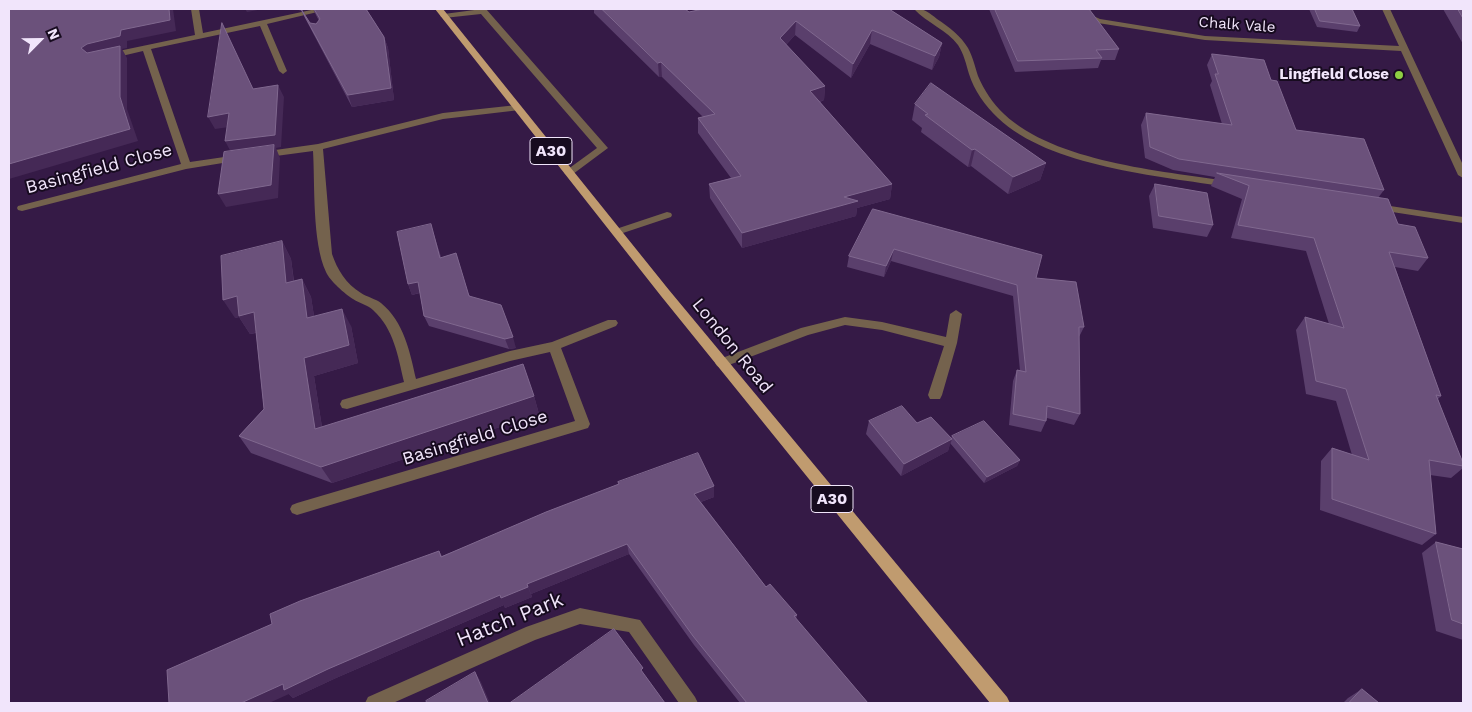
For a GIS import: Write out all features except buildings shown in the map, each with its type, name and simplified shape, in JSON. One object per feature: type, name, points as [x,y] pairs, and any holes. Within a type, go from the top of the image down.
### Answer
[{"type":"main road","name":"London Road","points":[[442,12],[721,363],[1000,703]]},
{"type":"street","points":[[195,9],[200,36]]},
{"type":"street","points":[[103,58],[262,23],[310,16],[326,9]]},
{"type":"street","points":[[918,9],[961,43],[969,58],[973,74],[982,94],[1003,118],[1029,136],[1060,150],[1134,169],[1240,186]]},
{"type":"street","name":"Chalk Vale","points":[[1072,9],[1098,21],[1205,38],[1404,48]]},
{"type":"street","points":[[1386,9],[1463,175]]},
{"type":"street","points":[[442,12],[483,11],[603,148],[569,172]]},
{"type":"street","points":[[262,23],[283,71]]},
{"type":"street","name":"Basingfield Close","points":[[146,48],[186,166]]},
{"type":"street","name":"Basingfield Close","points":[[22,208],[186,166],[318,147],[443,116],[517,108]]},
{"type":"street","points":[[318,147],[323,233],[326,254],[332,272],[355,295],[377,306],[392,326],[402,344],[411,386]]},
{"type":"street","points":[[1366,205],[1463,220]]},
{"type":"street","points":[[617,232],[667,215]]},
{"type":"street","points":[[935,395],[951,343],[956,314]]},
{"type":"street","points":[[721,363],[805,331],[845,321],[882,326],[951,343]]},
{"type":"street","points":[[347,404],[510,356],[554,346],[612,323]]},
{"type":"street","name":"Basingfield Close","points":[[297,509],[583,424],[554,346]]},
{"type":"street","name":"Hatch Park","points":[[374,703],[532,633],[580,616],[634,625],[689,703]]},
{"type":"place","name":"Lingfield Close","points":[[1399,75]]}]
